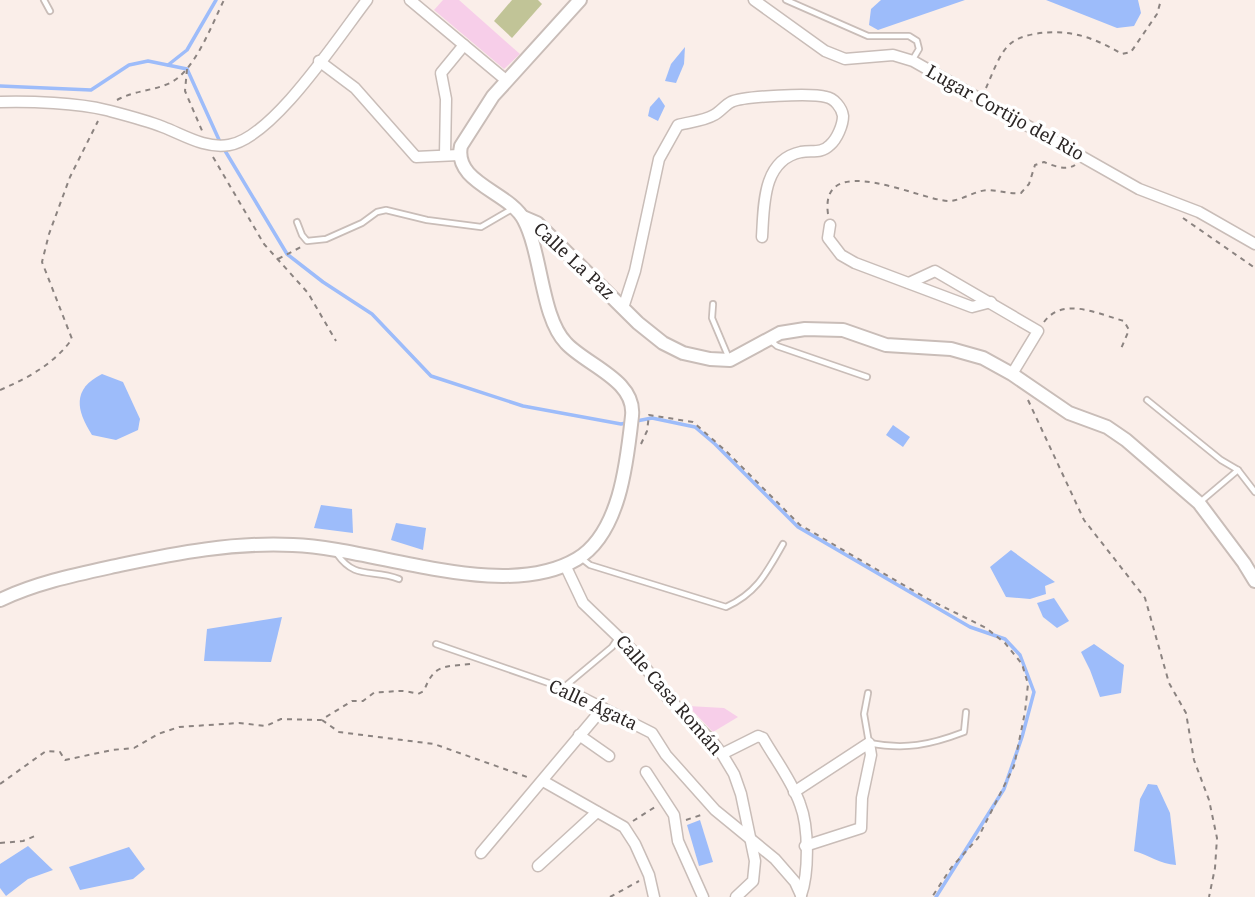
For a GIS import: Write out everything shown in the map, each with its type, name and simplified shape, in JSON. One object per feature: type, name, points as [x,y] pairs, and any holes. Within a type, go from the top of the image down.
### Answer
[{"type":"street","points":[[0,102],[102,109],[164,127],[204,144],[230,145],[248,137],[264,125],[291,98],[367,0]]},
{"type":"street","points":[[410,0],[507,80]]},
{"type":"street","points":[[319,61],[355,88],[416,157],[459,155],[469,132],[493,96],[580,0]]},
{"type":"street","name":"Lugar Cortijo del Rio","points":[[754,0],[825,51],[845,59],[893,55],[913,61],[1139,189],[1199,212],[1255,244]]},
{"type":"street","points":[[445,155],[446,99],[441,73],[464,45]]},
{"type":"street","points":[[623,308],[635,271],[659,159],[678,125],[713,116],[731,102],[753,97],[805,94],[829,97],[838,104],[843,116],[836,138],[829,147],[819,152],[792,154],[779,164],[769,177],[762,237]]},
{"type":"street","name":"Calle La Paz","points":[[459,155],[472,177],[537,223],[623,308],[663,343],[683,353],[730,360]]},
{"type":"street","points":[[0,600],[26,588],[181,552],[234,546],[295,545],[485,576],[531,576],[579,558],[597,543],[607,527],[628,451],[633,411],[624,389],[565,343],[555,329],[531,233],[519,212]]},
{"type":"street","points":[[830,225],[828,238],[841,255],[855,263],[972,307],[990,302]]},
{"type":"street","points":[[909,283],[935,271],[1038,331],[1012,374]]},
{"type":"street","points":[[730,360],[780,333],[805,329],[843,330],[886,345],[951,349],[983,358],[1012,374],[1069,413],[1116,433],[1199,503],[1255,581]]},
{"type":"street","name":"Calle Casa Román","points":[[565,565],[583,603],[634,652],[667,697],[712,741],[734,774],[741,794],[755,861],[753,881],[736,897]]},
{"type":"street","name":"Calle Ágata","points":[[564,688],[652,733],[666,755],[715,810],[750,839]]},
{"type":"street","points":[[481,853],[603,708]]},
{"type":"street","points":[[579,735],[610,756]]},
{"type":"street","points":[[722,754],[758,736],[763,738],[794,792],[804,819],[805,884],[802,896]]},
{"type":"street","points":[[794,792],[869,743],[871,755],[862,798],[862,828],[805,846]]},
{"type":"street","points":[[646,772],[674,815],[678,841],[703,897]]},
{"type":"street","points":[[543,781],[624,827],[649,875],[654,897]]},
{"type":"street","points":[[538,866],[597,812]]},
{"type":"street","points":[[750,839],[775,859],[795,882],[802,896]]},
{"type":"lane","points":[[44,0],[50,10]]},
{"type":"lane","points":[[786,0],[868,36],[909,36],[917,41],[919,49],[913,61]]},
{"type":"lane","points":[[297,222],[307,242],[326,239],[362,223],[377,212],[386,210],[427,220],[481,227],[519,212]]},
{"type":"lane","points":[[713,304],[712,318],[730,360]]},
{"type":"lane","points":[[769,339],[777,346],[867,377]]},
{"type":"lane","points":[[1147,400],[1238,470],[1255,492]]},
{"type":"lane","points":[[1199,503],[1238,470]]},
{"type":"lane","points":[[579,558],[590,565],[726,607],[743,599],[762,580],[783,544]]},
{"type":"lane","points":[[334,551],[345,566],[360,574],[385,573],[399,579]]},
{"type":"lane","points":[[564,688],[620,637]]},
{"type":"lane","name":"Calle Ágata","points":[[436,644],[564,688]]},
{"type":"lane","points":[[867,693],[864,714],[869,743],[896,748],[925,745],[951,737],[964,732],[966,712]]},
{"type":"path","points":[[0,390],[33,375],[62,353],[72,339],[41,262],[71,177],[96,128],[102,109],[131,92],[171,83],[187,69],[224,0]]},
{"type":"path","points":[[981,98],[1007,46],[1021,37],[1047,32],[1075,33],[1097,40],[1122,54],[1131,52],[1157,14],[1161,0]]},
{"type":"path","points":[[187,69],[185,91],[202,131],[204,144],[264,244],[308,293],[336,341]]},
{"type":"path","points":[[830,225],[827,206],[830,194],[840,184],[851,180],[897,187],[948,201],[988,190],[1021,193],[1029,184],[1035,165],[1044,162],[1056,167],[1072,167],[1085,158]]},
{"type":"path","points":[[1176,213],[1255,268]]},
{"type":"path","points":[[277,259],[307,242]]},
{"type":"path","points":[[1038,331],[1048,316],[1061,308],[1077,309],[1124,321],[1129,330],[1120,351]]},
{"type":"path","points":[[1030,386],[1026,397],[1084,520],[1145,598],[1169,683],[1186,713],[1194,760],[1209,800],[1217,838],[1209,897]]},
{"type":"path","points":[[649,415],[693,422],[800,525],[926,598],[986,628],[1005,643],[1022,664],[1028,684],[1014,766],[978,838],[951,867],[932,897]]},
{"type":"path","points":[[321,720],[352,701],[363,701],[375,692],[387,693],[394,689],[418,694],[424,691],[430,675],[441,667],[485,663]]},
{"type":"path","points":[[0,784],[46,751],[60,752],[65,760],[134,748],[158,734],[179,727],[239,723],[266,726],[281,719],[321,720],[339,732],[434,744],[543,781]]},
{"type":"path","points":[[624,827],[664,800]]},
{"type":"path","points":[[676,825],[715,810]]},
{"type":"path","points":[[0,843],[23,841],[35,836]]},
{"type":"path","points":[[610,897],[649,875]]},
{"type":"green space","points":[[512,0],[538,0],[542,4],[512,38],[494,21]]},
{"type":"water","points":[[881,0],[965,0],[878,30],[869,25],[871,9]]},
{"type":"water","points":[[1046,0],[1138,0],[1141,13],[1134,26],[1117,28]]},
{"type":"water","points":[[685,47],[684,64],[676,83],[665,81],[671,64]]},
{"type":"water","points":[[659,97],[665,106],[658,121],[648,116],[650,107]]},
{"type":"water","points":[[102,374],[123,382],[140,419],[138,430],[116,440],[92,435],[80,409],[81,393],[92,380]]},
{"type":"water","points":[[893,425],[910,437],[903,447],[886,435]]},
{"type":"water","points":[[321,505],[352,509],[353,533],[314,528]]},
{"type":"water","points":[[396,523],[426,528],[423,550],[391,540]]},
{"type":"water","points":[[1011,550],[1055,582],[1045,586],[1046,594],[1030,599],[1006,597],[990,567]]},
{"type":"water","points":[[1054,598],[1069,621],[1057,628],[1043,617],[1037,603]]},
{"type":"water","points":[[282,617],[271,662],[204,661],[207,629]]},
{"type":"water","points":[[1094,644],[1124,665],[1121,693],[1100,697],[1081,652]]},
{"type":"water","points":[[1148,784],[1157,785],[1170,813],[1176,865],[1134,851],[1140,799]]},
{"type":"water","points":[[700,820],[713,862],[699,866],[687,825]]},
{"type":"water","points":[[28,846],[53,870],[28,879],[6,896],[0,888],[0,864]]},
{"type":"water","points":[[129,847],[145,869],[133,879],[80,890],[69,867]]},
{"type":"building","points":[[443,0],[459,0],[520,54],[504,69],[434,10]]},
{"type":"building","points":[[688,706],[724,708],[738,717],[713,732]]},
{"type":"waterway","points":[[168,65],[187,50],[216,0]]},
{"type":"waterway","points":[[0,86],[91,90],[129,65],[148,61],[187,69],[220,142]]},
{"type":"waterway","points":[[224,149],[287,254],[323,282],[372,314],[431,376],[523,406],[621,424],[652,418],[695,427],[798,527],[970,627],[1005,639],[1020,655],[1034,692],[1022,737],[1004,789],[936,897]]}]
